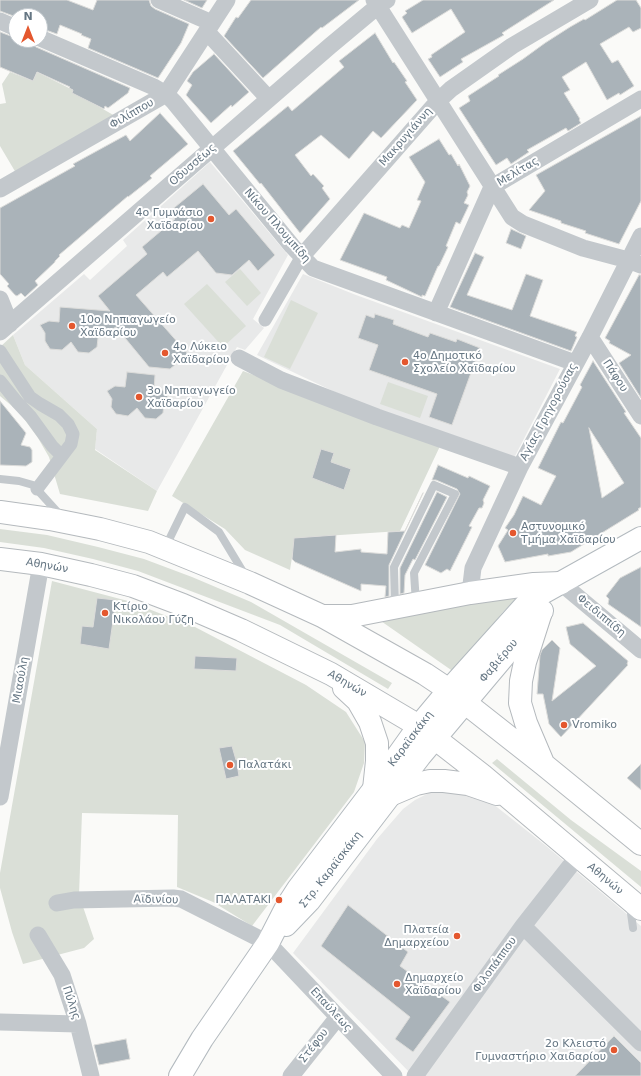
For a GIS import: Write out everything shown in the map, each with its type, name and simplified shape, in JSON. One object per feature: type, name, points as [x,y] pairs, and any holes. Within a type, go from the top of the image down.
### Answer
[{"type":"main road","points":[[0,512],[69,523],[148,542],[250,583],[322,616],[425,674],[457,696],[641,844]]},
{"type":"main road","name":"Φαβιέρου","points":[[457,696],[530,600],[641,538]]},
{"type":"main road","name":"Αθηνών","points":[[0,559],[41,564],[132,586],[183,605],[241,630],[331,674],[427,732],[578,856],[634,912]]},
{"type":"main road","points":[[322,616],[352,616],[470,594],[534,584],[561,582]]},
{"type":"main road","name":"Φαβιέρου","points":[[457,696],[541,612],[561,582]]},
{"type":"main road","points":[[541,612],[525,662],[521,681],[520,703],[526,723],[543,764]]},
{"type":"main road","points":[[331,674],[358,701],[370,722],[377,743],[377,761],[382,792],[430,781],[444,780],[468,784],[510,799]]},
{"type":"main road","name":"Καραϊσκάκη","points":[[382,792],[427,732],[457,696]]},
{"type":"main road","name":"Στρ. Καραϊσκάκη","points":[[180,1076],[202,1039],[268,943],[287,906],[298,889],[382,792]]},
{"type":"street","points":[[159,0],[210,27],[269,99]]},
{"type":"street","name":"Φιλίππου","points":[[0,189],[166,94],[227,0]]},
{"type":"street","name":"Μακρυγιάννη","points":[[265,320],[302,256],[438,101],[452,89],[512,46],[590,0]]},
{"type":"street","points":[[380,2],[438,101],[512,217],[523,224],[583,248],[635,263]]},
{"type":"street","name":"Οδυσσέως","points":[[5,328],[380,2]]},
{"type":"street","name":"Νίκου Πλουμπίδη","points":[[48,41],[154,86],[166,94],[313,268],[575,363]]},
{"type":"street","name":"Μελίτας","points":[[436,313],[492,187],[641,99]]},
{"type":"street","name":"Αγίας Γρηγορούσας","points":[[470,594],[473,568],[520,467],[575,363],[635,263],[641,236]]},
{"type":"street","points":[[0,299],[5,328]]},
{"type":"street","name":"Πάφου","points":[[590,337],[641,416]]},
{"type":"street","points":[[0,351],[30,397],[59,415],[68,424],[73,434],[71,444],[37,489]]},
{"type":"street","points":[[239,358],[281,380],[377,417],[520,467]]},
{"type":"street","points":[[0,381],[16,402],[31,417],[52,446],[62,456]]},
{"type":"street","points":[[31,417],[40,404]]},
{"type":"street","name":"Μιαούλη","points":[[0,793],[41,564]]},
{"type":"street","name":"Φειδιππίδη","points":[[561,582],[641,650]]},
{"type":"street","name":"Φιλοπάππου","points":[[416,1076],[523,926],[578,856]]},
{"type":"street","name":"Αϊδινίου","points":[[57,903],[74,900],[181,899],[268,943]]},
{"type":"street","points":[[523,926],[641,1043]]},
{"type":"street","name":"Πύλης","points":[[38,935],[62,976],[78,1024],[91,1076]]},
{"type":"street","name":"Επαύλεως","points":[[268,943],[394,1076]]},
{"type":"street","name":"Στέφου","points":[[291,1076],[338,1017]]},
{"type":"street","points":[[0,1022],[78,1024]]},
{"type":"lane","points":[[0,479],[19,481],[33,485],[51,506],[69,523]]},
{"type":"lane","points":[[395,608],[394,567],[434,485],[455,494],[414,573],[416,604]]},
{"type":"lane","points":[[165,548],[185,507],[219,532],[250,583]]},
{"type":"shaded area","points":[[10,72],[33,81],[37,72],[73,90],[115,116],[16,173],[0,146],[0,104],[6,103],[2,84]]},
{"type":"shaded area","points":[[210,162],[288,255],[253,319],[264,328],[245,350],[237,347],[157,491],[95,449],[97,429],[25,365],[13,335],[84,274],[90,280],[127,246],[123,240]]},
{"type":"shaded area","points":[[240,269],[261,293],[247,306],[225,282]]},
{"type":"shaded area","name":"4ο Δημοτικό Σχολείο Χαϊδαρίου","points":[[303,274],[356,295],[560,369],[514,458],[399,418],[337,393],[257,355]]},
{"type":"shaded area","points":[[207,284],[246,326],[223,347],[184,304]]},
{"type":"shaded area","points":[[291,300],[318,313],[290,369],[264,357]]},
{"type":"shaded area","points":[[13,335],[25,365],[97,429],[95,450],[157,491],[148,511],[60,494],[49,457],[38,438],[19,412],[0,396],[0,347]]},
{"type":"shaded area","points":[[243,371],[441,444],[400,531],[295,538],[290,570],[245,550],[225,529],[172,496]]},
{"type":"shaded area","points":[[388,382],[428,396],[420,418],[380,404]]},
{"type":"shaded area","points":[[0,529],[47,535],[98,547],[144,559],[192,577],[251,602],[392,683],[388,689],[280,625],[138,571],[44,548],[0,542]]},
{"type":"shaded area","name":"Παλατάκι","points":[[52,581],[128,601],[195,627],[306,685],[346,712],[365,742],[364,763],[354,792],[252,926],[213,902],[177,887],[178,815],[82,813],[79,895],[94,939],[84,948],[23,964],[12,932],[0,888],[0,873]]},
{"type":"shaded area","points":[[524,591],[503,612],[454,672],[378,619]]},
{"type":"shaded area","points":[[497,759],[571,820],[641,871],[641,887],[492,763]]},
{"type":"shaded area","points":[[444,791],[461,793],[493,804],[545,845],[641,926],[641,1076],[413,1076],[293,953],[377,839],[403,809],[415,800],[429,793]]},
{"type":"building","points":[[0,0],[67,0],[93,10],[97,0],[149,0],[151,6],[155,9],[189,24],[181,43],[158,78],[88,48],[91,39],[81,35],[82,34],[60,25],[57,34],[48,31],[48,8],[8,8],[8,14],[0,11]]},
{"type":"building","points":[[184,0],[207,0],[202,8]]},
{"type":"building","points":[[251,0],[359,0],[322,28],[321,27],[263,78],[224,36],[236,17],[238,18]]},
{"type":"building","points":[[423,0],[554,0],[502,33],[504,35],[461,59],[463,62],[440,77],[428,59],[432,57],[431,55],[465,32],[451,9],[412,33],[402,17],[407,13],[405,11]]},
{"type":"building","points":[[617,0],[636,0],[641,8],[641,28],[633,32],[629,27],[600,44],[612,63],[618,60],[634,86],[620,95],[619,93],[607,100],[586,62],[562,77],[570,90],[564,93],[581,123],[568,131],[566,128],[527,150],[529,152],[511,164],[507,158],[496,165],[459,108],[470,101],[468,96],[499,76],[498,75],[570,27],[584,19],[585,20]]},
{"type":"building","points":[[0,32],[8,35],[8,48],[38,48],[130,88],[128,93],[108,108],[105,106],[104,109],[72,93],[73,90],[69,88],[70,87],[37,72],[33,81],[0,67]]},
{"type":"building","points":[[375,33],[393,63],[394,62],[407,81],[405,82],[417,100],[381,138],[373,131],[349,159],[321,135],[295,155],[311,176],[313,174],[324,186],[322,188],[330,199],[300,233],[261,183],[260,184],[233,151],[288,106],[292,111],[344,67],[339,61]]},
{"type":"building","points":[[214,54],[249,92],[232,107],[231,105],[211,123],[186,95],[192,85],[187,81],[193,72]]},
{"type":"building","points":[[160,113],[188,144],[150,176],[152,178],[128,196],[59,255],[60,256],[55,262],[35,281],[38,285],[25,297],[21,293],[17,296],[15,295],[7,286],[9,284],[0,274],[0,208],[75,166],[73,164],[126,135],[130,141]]},
{"type":"building","points":[[641,116],[641,201],[619,244],[585,233],[586,231],[529,210],[545,191],[536,175]]},
{"type":"building","points":[[439,139],[458,166],[459,164],[470,186],[464,203],[469,205],[460,224],[456,222],[446,246],[448,247],[425,296],[422,295],[422,297],[386,280],[387,277],[340,260],[364,213],[400,228],[402,225],[409,228],[421,201],[417,200],[425,182],[409,157]]},
{"type":"building","points":[[203,184],[229,215],[236,209],[275,255],[258,271],[249,260],[232,275],[216,273],[198,251],[167,277],[163,272],[136,295],[188,354],[170,369],[149,367],[116,327],[98,338],[97,347],[89,353],[78,352],[71,342],[62,350],[50,349],[45,341],[45,333],[40,325],[49,321],[59,322],[60,307],[110,311],[98,296],[147,254],[142,247],[175,219],[169,212]]},
{"type":"building","points":[[511,229],[526,236],[521,249],[506,243]]},
{"type":"building","points":[[475,253],[484,257],[467,295],[512,310],[526,274],[543,280],[530,316],[577,332],[575,336],[577,337],[571,351],[450,307]]},
{"type":"building","points":[[639,275],[641,275],[641,398],[619,363],[631,355],[609,343],[610,341],[605,338]]},
{"type":"building","points":[[375,314],[394,320],[393,324],[428,337],[430,333],[456,342],[457,339],[480,348],[452,425],[429,417],[437,394],[369,370],[378,345],[358,338],[366,315],[374,318]]},
{"type":"building","points":[[593,361],[626,412],[624,413],[641,438],[641,507],[638,509],[639,510],[571,552],[548,556],[548,554],[505,562],[498,546],[508,530],[505,528],[514,515],[523,496],[541,505],[556,476],[538,468],[561,422],[563,423],[582,387],[580,385]],"holes":[[[589,428],[624,483],[602,498]]]},
{"type":"building","points":[[127,372],[155,375],[154,390],[163,390],[170,400],[164,404],[163,413],[156,419],[145,418],[137,408],[128,416],[116,414],[111,407],[112,399],[107,391],[115,386],[125,387]]},
{"type":"building","points":[[0,401],[26,433],[21,445],[30,447],[32,450],[32,462],[26,466],[0,465]]},
{"type":"building","points":[[321,449],[334,453],[331,462],[351,469],[344,490],[312,478]]},
{"type":"building","points":[[438,465],[468,478],[469,476],[490,486],[483,500],[484,503],[482,508],[479,508],[469,526],[472,527],[450,571],[447,569],[441,573],[425,565],[460,494],[457,489],[436,480],[432,480]]},
{"type":"building","points":[[437,492],[447,497],[415,560],[413,559],[405,575],[404,593],[400,594],[400,568]]},
{"type":"building","points":[[423,493],[389,565],[389,596],[385,597],[386,586],[361,584],[361,591],[295,562],[292,559],[294,538],[336,535],[335,552],[361,549],[361,552],[387,554],[388,532],[405,531]]},
{"type":"building","points":[[641,567],[641,627],[608,604],[609,599],[606,596],[620,578]]},
{"type":"building","name":"Κτίριο Νικολάου Γύζη","points":[[97,598],[116,600],[109,649],[80,644],[82,626],[93,627]]},
{"type":"building","points":[[583,623],[628,661],[628,665],[561,737],[549,724],[543,694],[537,694],[540,655],[542,650],[552,640],[560,648],[552,701],[596,666],[570,644],[566,627]]},
{"type":"building","points":[[195,656],[237,658],[236,671],[194,669]]},
{"type":"building","name":"Παλατάκι","points":[[232,746],[236,760],[245,757],[247,768],[238,770],[239,776],[226,779],[219,748]]},
{"type":"building","points":[[641,764],[641,790],[627,778]]},
{"type":"building","name":"Δημαρχείο Χαϊδαρίου","points":[[348,905],[408,952],[400,966],[450,1002],[413,1052],[395,1039],[410,1017],[321,946]]},
{"type":"building","name":"2ο Κλειστό Γυμναστήριο Χαιδαρίου","points":[[614,1036],[641,1063],[641,1076],[575,1076]]},
{"type":"building","points":[[126,1039],[130,1059],[99,1065],[94,1045]]},
{"type":"place","name":"4ο Γυμνάσιο Χαϊδαρίου","points":[[211,219]]},
{"type":"place","name":"10ο Νηπιαγωγείο Χαϊδαρίου","points":[[72,326]]},
{"type":"place","name":"4ο Λύκειο Χαϊδαρίου","points":[[165,353]]},
{"type":"place","name":"4ο Δημοτικό Σχολείο Χαϊδαρίου","points":[[405,362]]},
{"type":"place","name":"3ο Νηπιαγωγείο Χαϊδαρίου","points":[[139,397]]},
{"type":"place","name":"Αστυνομικό Τμήμα Χαϊδαρίου","points":[[513,533]]},
{"type":"place","name":"Κτίριο Νικολάου Γύζη","points":[[105,613]]},
{"type":"place","name":"Vromiko","points":[[564,725]]},
{"type":"place","name":"Παλατάκι","points":[[230,765]]},
{"type":"place","name":"ΠΑΛΑΤΑΚΙ","points":[[279,900]]},
{"type":"place","name":"Πλατεία Δημαρχείου","points":[[457,936]]},
{"type":"place","name":"Δημαρχείο Χαϊδαρίου","points":[[397,984]]},
{"type":"place","name":"2ο Κλειστό Γυμναστήριο Χαιδαρίου","points":[[614,1050]]}]
